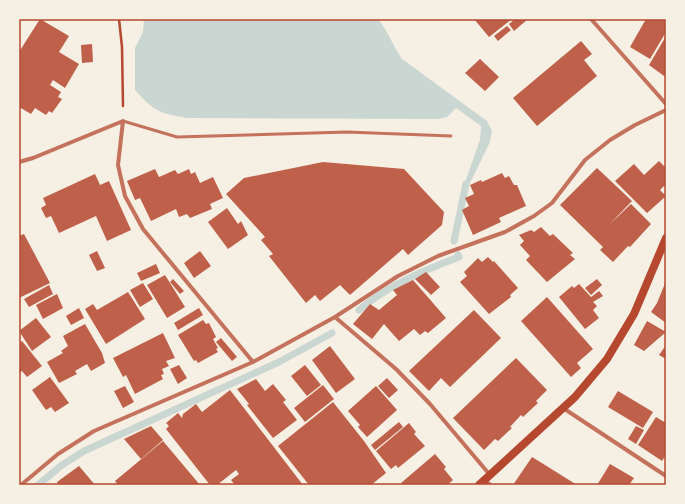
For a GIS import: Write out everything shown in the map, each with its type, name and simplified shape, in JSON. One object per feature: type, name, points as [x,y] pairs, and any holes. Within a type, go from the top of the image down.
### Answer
[{"type":"main road","points":[[486,482],[576,397],[611,352],[634,314],[666,238]]},
{"type":"street","points":[[591,19],[666,104]]},
{"type":"street","points":[[21,485],[58,454],[94,431],[253,362],[335,317],[398,276],[438,256],[505,232],[534,216],[552,203],[585,160],[610,140],[635,125],[666,110]]},
{"type":"street","points":[[19,162],[33,158],[123,121],[118,165],[125,196],[143,229],[253,362]]},
{"type":"street","points":[[335,317],[396,369],[430,404],[486,482]]},
{"type":"street","points":[[563,408],[666,476]]},
{"type":"lane","points":[[123,121],[177,137],[347,132],[451,136]]},
{"type":"path","points":[[119,19],[122,46],[123,121]]},
{"type":"shaded area","points":[[144,19],[378,19],[385,28],[402,59],[487,121],[492,131],[490,142],[467,189],[463,188],[480,140],[481,126],[456,108],[447,117],[438,119],[187,118],[157,110],[147,103],[135,90],[135,48],[143,32]]},
{"type":"building","points":[[40,19],[69,36],[59,52],[79,64],[65,88],[53,80],[50,85],[61,92],[58,97],[62,99],[52,113],[49,111],[46,115],[35,108],[31,114],[19,107],[19,52]]},
{"type":"building","points":[[474,19],[512,19],[489,37]]},
{"type":"building","points":[[515,19],[528,19],[514,31],[509,24]]},
{"type":"building","points":[[646,19],[666,19],[666,32],[650,59],[630,47]]},
{"type":"building","points":[[507,26],[511,30],[498,41],[494,36]]},
{"type":"building","points":[[666,36],[666,75],[664,76],[649,65]]},
{"type":"building","points":[[581,41],[592,54],[584,60],[597,76],[537,126],[513,98]]},
{"type":"building","points":[[92,44],[93,62],[82,63],[81,45]]},
{"type":"building","points":[[480,59],[499,77],[485,91],[465,73]]},
{"type":"building","points":[[659,161],[666,168],[666,184],[660,190],[666,196],[647,213],[615,181],[634,164],[644,175]]},
{"type":"building","points":[[323,162],[404,169],[444,212],[442,225],[408,255],[403,249],[350,295],[340,285],[320,301],[315,295],[306,303],[269,256],[273,254],[261,240],[265,237],[226,194],[244,178]]},
{"type":"building","points":[[597,168],[632,201],[610,224],[631,204],[651,224],[630,247],[628,246],[613,262],[600,250],[603,247],[560,205]]},
{"type":"building","points":[[155,169],[159,177],[175,170],[178,174],[189,169],[191,174],[195,172],[200,183],[213,177],[223,198],[210,204],[212,209],[190,218],[187,214],[179,217],[176,209],[151,221],[140,198],[135,200],[127,181]]},
{"type":"building","points":[[502,173],[505,178],[509,176],[514,185],[517,185],[526,206],[499,218],[501,222],[473,235],[462,210],[469,206],[465,198],[474,194],[470,185],[481,180],[482,182]]},
{"type":"building","points":[[95,174],[100,185],[109,181],[131,230],[107,241],[96,216],[59,233],[51,216],[46,218],[41,208],[46,205],[43,198]]},
{"type":"building","points":[[227,208],[238,224],[241,221],[248,235],[228,249],[208,222]]},
{"type":"building","points":[[541,227],[550,236],[553,234],[573,253],[570,255],[575,259],[547,282],[526,260],[530,256],[520,245],[524,241],[519,235],[531,230],[534,232]]},
{"type":"building","points":[[24,234],[50,283],[19,298],[19,236]]},
{"type":"building","points":[[97,251],[105,268],[97,271],[89,255]]},
{"type":"building","points":[[200,251],[211,266],[194,278],[184,263]]},
{"type":"building","points":[[488,257],[493,262],[494,261],[518,288],[510,295],[511,297],[489,314],[460,282],[467,276],[464,272],[478,258],[482,262]]},
{"type":"building","points":[[156,264],[160,273],[141,281],[137,273]]},
{"type":"building","points":[[426,272],[440,287],[431,295],[415,279]]},
{"type":"building","points":[[165,275],[185,307],[167,318],[147,285]]},
{"type":"building","points":[[173,279],[184,291],[180,294],[170,282]]},
{"type":"building","points":[[597,279],[602,285],[591,295],[585,288]]},
{"type":"building","points":[[413,280],[446,318],[428,333],[425,331],[420,335],[414,329],[399,341],[384,324],[372,339],[353,324],[370,304],[379,310],[397,295],[393,290]]},
{"type":"building","points":[[666,281],[666,323],[651,312],[657,303]]},
{"type":"building","points":[[143,283],[153,299],[140,307],[130,290]]},
{"type":"building","points":[[579,284],[591,297],[599,291],[603,296],[593,302],[597,306],[593,310],[599,318],[585,329],[559,297],[572,286],[574,288]]},
{"type":"building","points":[[49,285],[53,294],[29,307],[24,299]]},
{"type":"building","points":[[128,292],[145,319],[106,344],[85,309],[93,304],[97,310]]},
{"type":"building","points":[[57,294],[63,308],[43,319],[36,305]]},
{"type":"building","points":[[547,297],[593,349],[577,363],[581,368],[571,377],[521,321]]},
{"type":"building","points":[[79,308],[84,318],[71,325],[66,316]]},
{"type":"building","points":[[199,308],[203,315],[178,330],[174,323]]},
{"type":"building","points":[[474,310],[501,338],[450,387],[441,378],[429,391],[409,371]]},
{"type":"building","points":[[36,318],[51,337],[32,351],[19,331]]},
{"type":"building","points":[[203,320],[206,324],[209,323],[216,337],[213,339],[218,348],[216,349],[218,352],[198,363],[196,360],[194,361],[178,335]]},
{"type":"building","points":[[647,321],[666,332],[644,351],[634,345]]},
{"type":"building","points":[[85,324],[102,353],[105,363],[91,371],[87,364],[75,371],[77,374],[59,383],[47,362],[63,353],[61,351],[68,346],[63,336]]},
{"type":"building","points":[[163,333],[175,358],[166,361],[169,366],[162,369],[164,374],[161,375],[163,379],[135,394],[126,375],[123,377],[113,358]]},
{"type":"building","points":[[221,338],[237,357],[232,361],[216,342]]},
{"type":"building","points":[[22,341],[42,366],[27,377],[22,371],[19,373],[19,343]]},
{"type":"building","points":[[666,345],[666,359],[659,355]]},
{"type":"building","points":[[330,346],[355,379],[336,393],[312,360]]},
{"type":"building","points":[[516,358],[547,390],[536,401],[538,403],[523,417],[521,415],[510,427],[512,428],[498,441],[495,439],[484,450],[453,418]]},
{"type":"building","points":[[179,365],[187,378],[178,384],[170,369]]},
{"type":"building","points":[[305,365],[321,385],[307,396],[291,376]]},
{"type":"building","points":[[50,377],[69,403],[55,412],[51,407],[46,410],[32,390]]},
{"type":"building","points":[[387,378],[398,390],[389,398],[378,386]]},
{"type":"building","points":[[256,379],[265,391],[273,384],[286,400],[283,402],[297,420],[273,438],[247,405],[249,404],[237,389]]},
{"type":"building","points":[[323,385],[334,399],[305,422],[294,408]]},
{"type":"building","points":[[125,386],[134,402],[123,408],[114,391]]},
{"type":"building","points":[[376,386],[397,410],[367,437],[358,427],[360,425],[348,411]]},
{"type":"building","points":[[230,390],[303,485],[235,485],[231,480],[239,474],[236,470],[217,485],[210,485],[166,429],[169,426],[166,423],[178,413],[182,418],[183,414],[196,404],[202,412]]},
{"type":"building","points":[[618,391],[653,412],[643,428],[608,407]]},
{"type":"building","points":[[333,402],[364,441],[386,473],[371,485],[309,485],[278,446]]},
{"type":"building","points":[[656,417],[666,423],[666,455],[662,461],[638,445]]},
{"type":"building","points":[[399,422],[403,427],[375,450],[371,445]]},
{"type":"building","points":[[409,423],[416,432],[414,434],[425,446],[398,468],[396,465],[391,469],[376,451]]},
{"type":"building","points":[[151,426],[163,440],[141,459],[124,439]]},
{"type":"building","points":[[636,426],[644,430],[636,444],[628,439]]},
{"type":"building","points":[[163,441],[200,485],[118,485],[115,481]]},
{"type":"building","points":[[435,454],[446,467],[444,469],[453,480],[447,485],[403,485],[401,483]]},
{"type":"building","points":[[532,457],[537,460],[577,485],[513,485]]},
{"type":"building","points":[[610,464],[634,478],[629,485],[597,485]]},
{"type":"building","points":[[79,466],[95,485],[58,485],[57,482]]},
{"type":"waterway","points":[[454,241],[466,184]]},
{"type":"waterway","points":[[359,310],[382,293],[406,279],[459,257],[458,255]]},
{"type":"waterway","points":[[38,485],[62,465],[84,451],[279,362],[332,333]]}]
